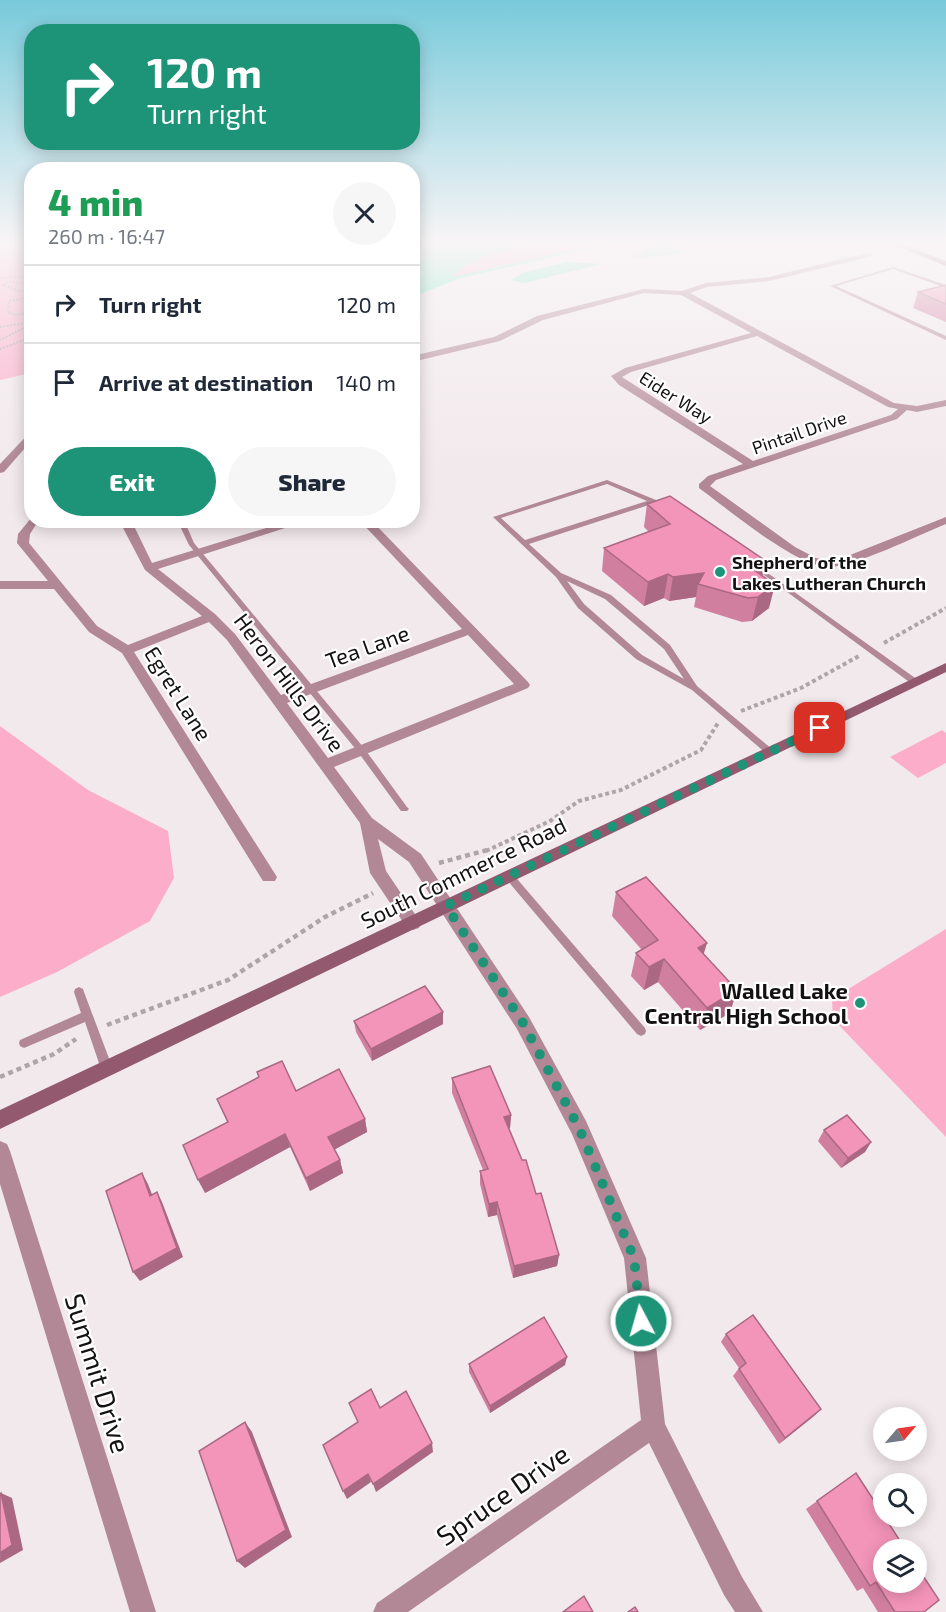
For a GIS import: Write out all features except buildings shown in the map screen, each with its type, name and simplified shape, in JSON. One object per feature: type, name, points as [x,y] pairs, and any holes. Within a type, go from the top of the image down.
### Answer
[{"type":"street","points":[[420,357],[497,339],[542,317]]},
{"type":"street","points":[[725,317],[891,405],[934,407],[946,403]]},
{"type":"street","name":"Eider Way","points":[[752,465],[622,383],[616,376],[636,368],[756,334]]},
{"type":"street","name":"Pintail Drive","points":[[904,407],[894,417],[712,478],[703,486],[791,549],[813,561],[829,564],[848,560],[946,520]]},
{"type":"street","points":[[0,470],[24,443]]},
{"type":"street","name":"Egret Lane","points":[[28,528],[24,534],[23,543],[93,629],[127,650],[269,877]]},
{"type":"street","name":"Heron Hills Drive","points":[[129,528],[149,568],[211,617],[231,636],[367,822],[415,858],[523,1023],[579,1128],[634,1258],[653,1426]]},
{"type":"street","points":[[149,568],[278,528]]},
{"type":"street","points":[[325,765],[523,685],[372,528]]},
{"type":"street","points":[[0,585],[56,585]]},
{"type":"street","points":[[127,650],[211,617]]},
{"type":"street","name":"Tea Lane","points":[[279,701],[470,630]]},
{"type":"street","name":"South Commerce Road","points":[[0,1119],[946,667]]},
{"type":"street","name":"Heron Hills Drive","points":[[367,822],[378,873],[386,889],[413,923]]},
{"type":"street","name":"Summit Drive","points":[[0,1151],[143,1612]]},
{"type":"street","points":[[653,1426],[733,1586],[750,1612]]},
{"type":"street","name":"Spruce Drive","points":[[386,1612],[653,1426]]},
{"type":"lane","points":[[901,317],[946,338]]},
{"type":"lane","points":[[672,510],[607,482],[496,517],[559,575],[581,606],[639,657],[695,688],[770,752]]},
{"type":"lane","points":[[524,543],[654,501]]},
{"type":"lane","points":[[184,528],[191,544],[361,750],[404,808]]},
{"type":"lane","points":[[743,558],[915,682]]},
{"type":"lane","points":[[559,575],[608,597],[617,604],[667,647],[695,688]]},
{"type":"lane","points":[[509,876],[641,1031]]},
{"type":"lane","points":[[79,992],[106,1069]]},
{"type":"lane","points":[[24,1043],[87,1016]]},
{"type":"path","points":[[0,327],[24,323]]},
{"type":"path","points":[[0,340],[24,329]]},
{"type":"path","points":[[0,349],[24,340]]},
{"type":"path","points":[[424,872],[441,862],[489,850],[550,821],[579,801],[621,790],[701,750],[713,727],[727,717],[801,688],[946,608]]},
{"type":"path","points":[[0,1077],[54,1054],[92,1030],[228,980],[325,917],[386,889]]},
{"type":"shaded area","points":[[0,317],[24,317],[24,375],[0,380]]},
{"type":"shaded area","points":[[0,726],[88,790],[168,831],[174,878],[150,921],[57,972],[0,997]]},
{"type":"shaded area","points":[[942,730],[946,733],[946,763],[918,778],[890,757]]},
{"type":"shaded area","points":[[946,929],[946,1137],[833,1019],[832,999]]},
{"type":"place","name":"Shepherd of the Lakes Lutheran Church","points":[[720,572]]},
{"type":"place","name":"Walled Lake Central High School","points":[[860,1003]]},
{"type":"route","points":[[641,1321],[634,1258],[579,1128],[523,1023],[446,906],[820,728]]}]
